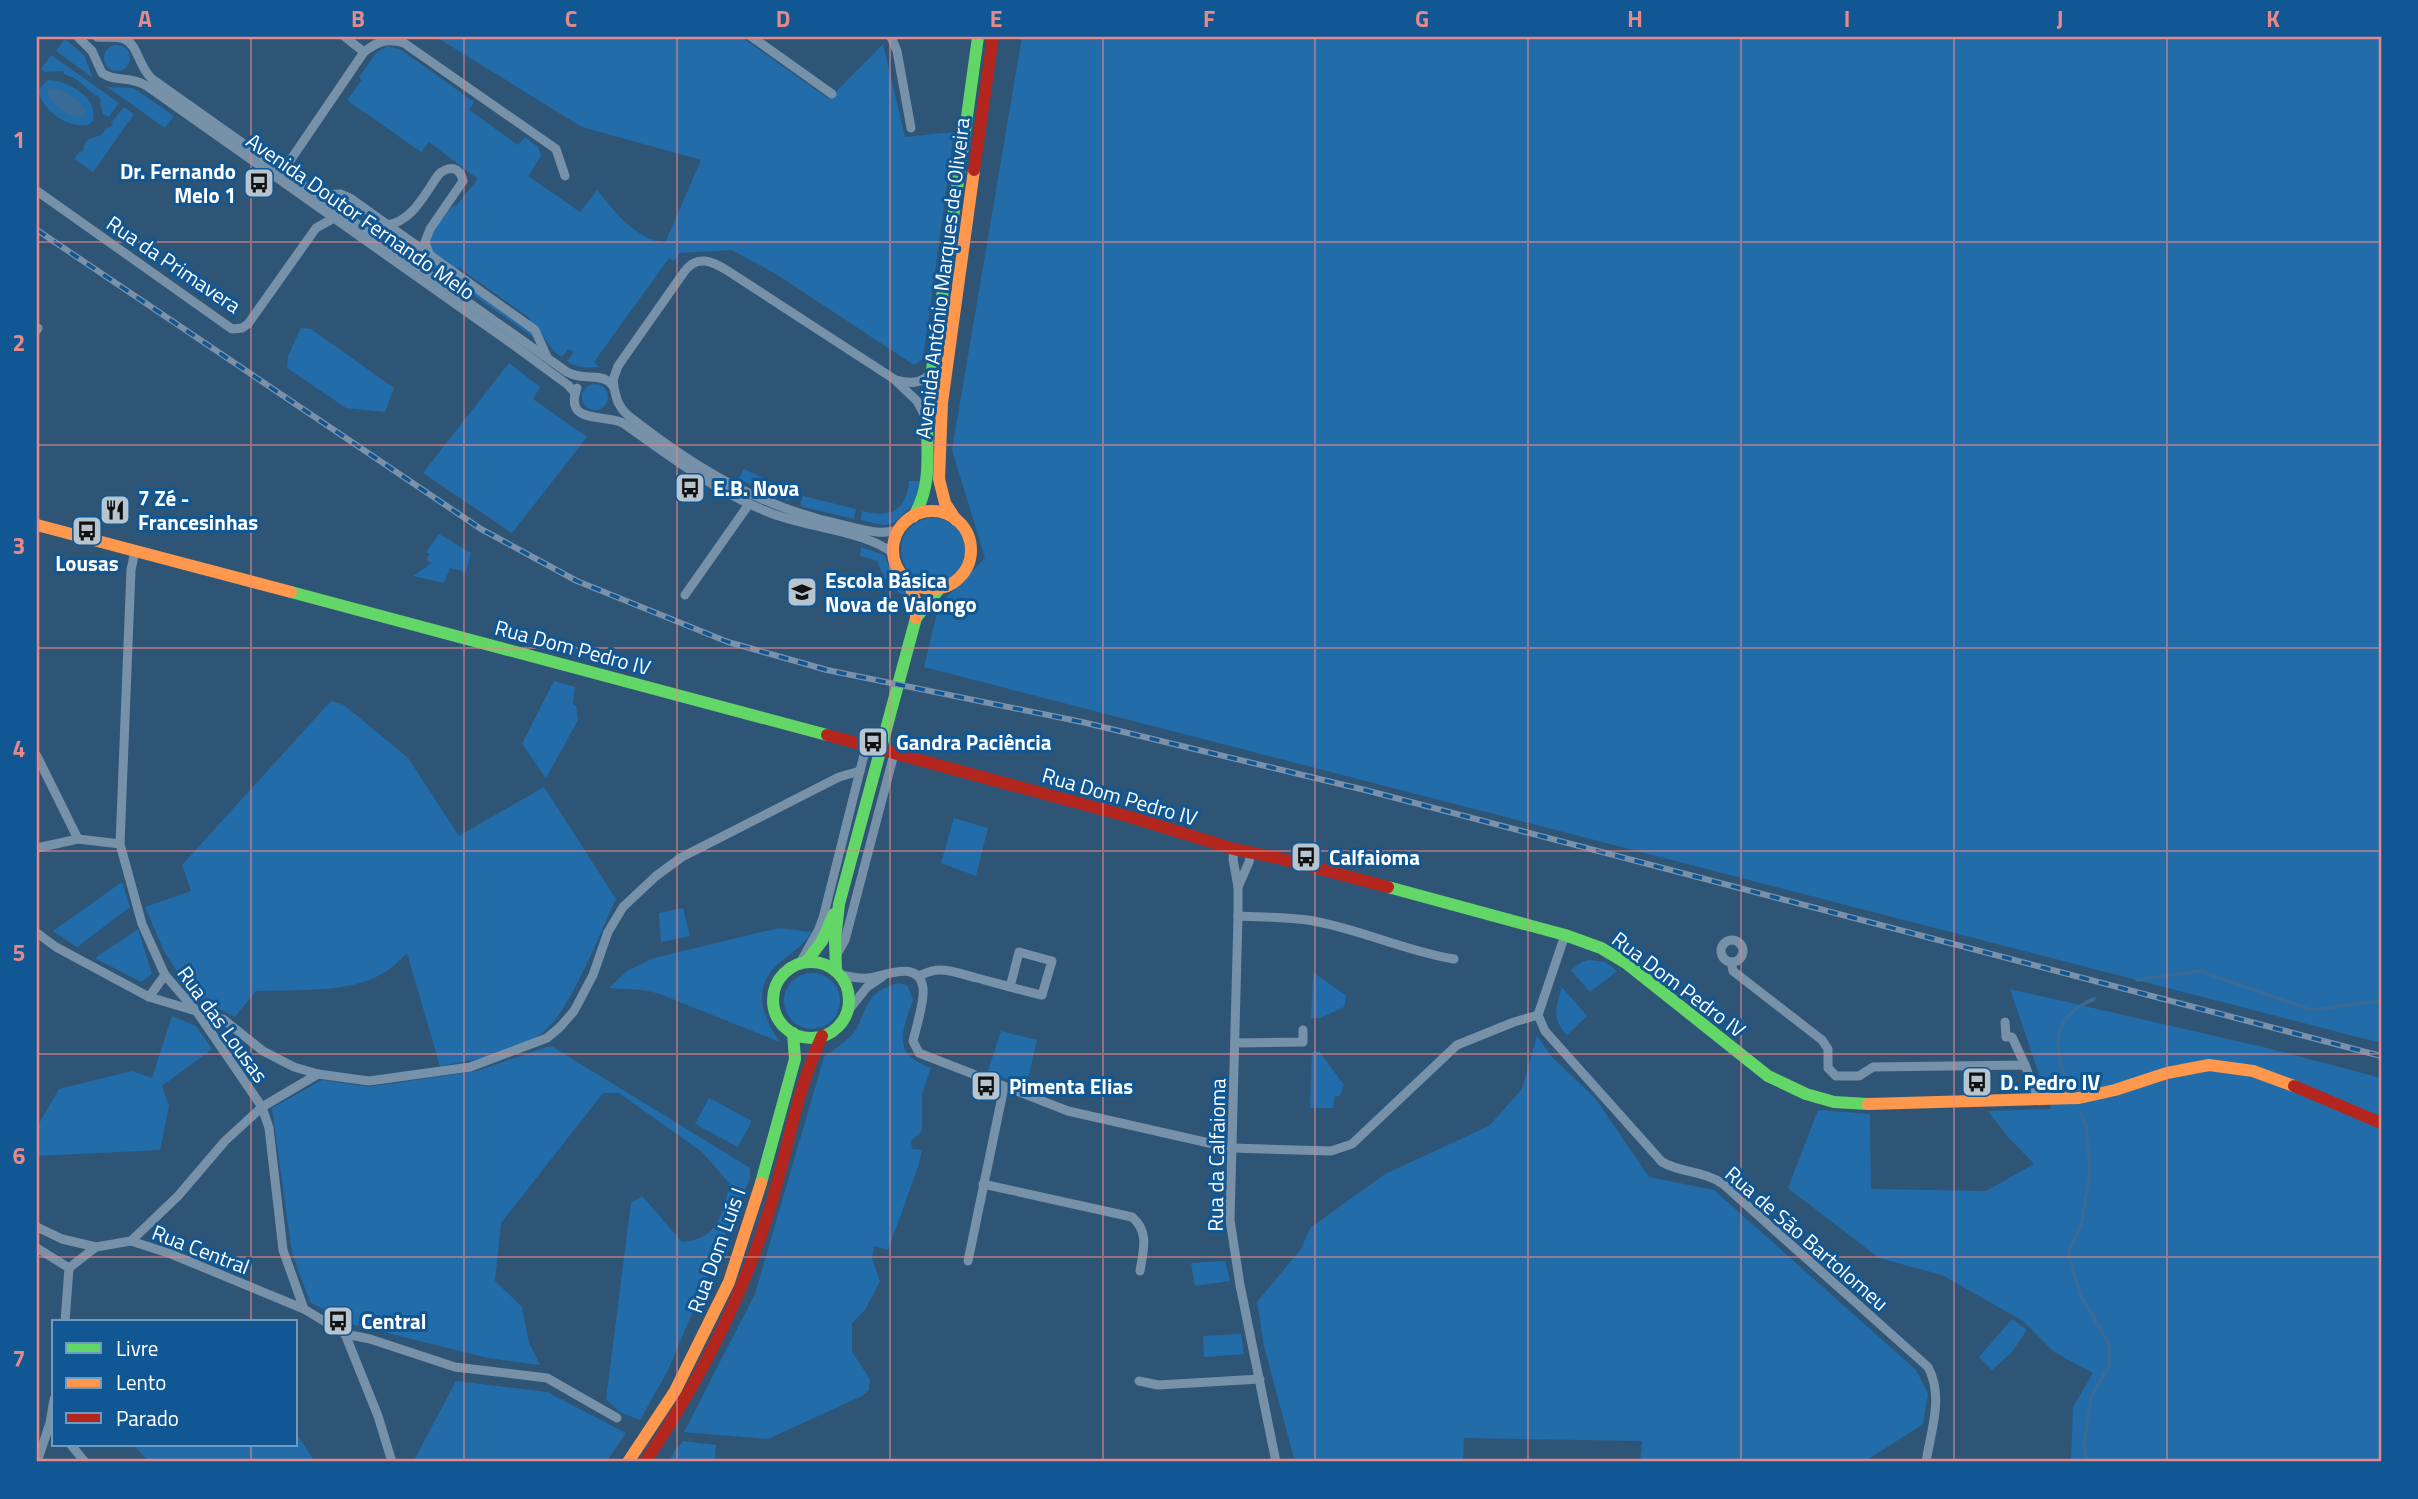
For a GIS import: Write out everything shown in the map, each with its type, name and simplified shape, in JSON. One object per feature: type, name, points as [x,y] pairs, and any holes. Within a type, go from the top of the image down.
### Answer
[{"type":"main road","name":"Avenida António Marques de Oliveira","points":[[914,517],[920,509],[925,491],[926,383],[933,368],[978,37]]},
{"type":"main road","name":"Avenida António Marques de Oliveira","points":[[957,520],[945,503],[939,479],[943,394],[993,37]]},
{"type":"main road","points":[[822,1036],[807,1038],[793,1034],[778,1018],[773,996],[782,975],[804,962],[822,940],[839,904],[916,618],[915,598],[907,579],[897,566],[895,541],[900,529],[914,517],[932,511],[945,513],[957,520],[970,541],[971,554],[968,567],[960,578],[950,585],[925,589],[907,579]]},
{"type":"main road","name":"Rua Dom Pedro IV","points":[[37,525],[626,680],[1130,817],[1234,849],[1565,935],[1601,948],[1626,963],[1768,1076],[1806,1094],[1834,1102],[1870,1104],[2079,1098],[2186,1068],[2209,1065],[2253,1071],[2381,1123]]},
{"type":"main road","points":[[916,618],[940,588]]},
{"type":"main road","points":[[839,904],[837,968],[848,988],[848,1011]]},
{"type":"main road","points":[[804,962],[822,963],[837,968]]},
{"type":"main road","name":"Rua Dom Luís I","points":[[645,1462],[696,1381],[727,1321],[768,1214],[809,1063],[822,1036],[836,1029],[848,1011]]},
{"type":"main road","name":"Rua Dom Luís I","points":[[628,1462],[675,1391],[729,1282],[768,1163],[792,1072],[795,1059],[793,1034]]},
{"type":"street","name":"Avenida Doutor Fernando Melo","points":[[78,37],[92,51],[102,73],[114,79],[131,78],[146,86],[560,379],[575,393],[576,407],[586,417],[610,418],[623,423],[712,485],[749,504],[794,522],[877,543],[894,554]]},
{"type":"street","name":"Avenida Doutor Fernando Melo","points":[[97,37],[124,38],[134,42],[142,69],[152,79],[574,376],[608,381],[614,388]]},
{"type":"street","points":[[96,61],[99,47],[115,37]]},
{"type":"street","points":[[345,37],[364,52]]},
{"type":"street","points":[[752,37],[832,94]]},
{"type":"street","points":[[891,37],[897,51],[911,128]]},
{"type":"street","points":[[283,171],[364,52],[376,43],[392,39],[404,43],[556,149],[565,176]]},
{"type":"street","points":[[121,79],[132,72],[138,59]]},
{"type":"street","points":[[387,225],[396,224],[408,216],[445,169],[452,167],[458,170],[463,181],[460,189],[426,236],[426,249],[432,257]]},
{"type":"street","name":"Rua da Primavera","points":[[37,191],[232,329],[248,324],[316,228],[334,218]]},
{"type":"street","name":"Avenida Doutor Fernando Melo","points":[[316,195],[341,194],[387,225],[535,330],[548,358]]},
{"type":"street","points":[[900,529],[883,533],[804,516],[762,500],[720,479],[632,419],[616,399],[613,380],[618,366],[682,274],[693,263],[713,262],[894,379],[917,401],[927,419]]},
{"type":"street","points":[[575,393],[582,381],[618,366]]},
{"type":"street","points":[[894,379],[926,383],[943,394]]},
{"type":"street","points":[[600,418],[611,411],[616,399]]},
{"type":"street","points":[[685,595],[749,504]]},
{"type":"street","name":"Rua das Lousas","points":[[135,551],[131,570],[120,844],[142,924],[165,975],[197,1012],[262,1107],[269,1128],[283,1250],[304,1309]]},
{"type":"street","points":[[804,962],[823,918],[866,747]]},
{"type":"street","points":[[883,976],[863,978],[837,968],[894,754]]},
{"type":"street","points":[[37,756],[78,839]]},
{"type":"street","points":[[37,933],[56,947],[149,996],[223,1019],[263,1051],[294,1067],[318,1074],[369,1081],[470,1067],[547,1038],[574,1011],[593,975],[608,932],[623,907],[656,876],[682,857],[839,777],[860,771]]},
{"type":"street","points":[[37,848],[78,839],[120,844]]},
{"type":"street","name":"Rua da Calfaioma","points":[[1234,849],[1238,916],[1231,1148],[1232,1241],[1276,1462]]},
{"type":"street","name":"Rua da Calfaioma","points":[[1238,887],[1251,852]]},
{"type":"street","points":[[1238,916],[1308,920],[1434,955],[1454,958]]},
{"type":"street","points":[[848,1011],[867,987],[883,976],[899,970],[913,972],[919,976],[924,989],[913,1041],[919,1053],[1068,1111],[1231,1148],[1331,1151],[1352,1144],[1457,1045],[1538,1015],[1565,935]]},
{"type":"street","points":[[919,976],[931,970],[943,970],[1010,987],[1042,995],[1052,961],[1019,952],[1010,987]]},
{"type":"street","name":"Rua Dom Pedro IV","points":[[1731,962],[1733,971],[1822,1040],[1828,1049],[1828,1068],[1836,1076],[1859,1076],[1873,1067],[2025,1065]]},
{"type":"street","points":[[149,996],[165,975]]},
{"type":"street","name":"Rua de São Bartolomeu","points":[[1538,1015],[1545,1031],[1662,1162],[1672,1168],[1713,1178],[1723,1184],[1928,1367],[1935,1380],[1937,1399],[1926,1462]]},
{"type":"street","points":[[2005,1022],[2006,1037],[2012,1037],[2039,1101]]},
{"type":"street","points":[[1235,1043],[1303,1042],[1303,1030]]},
{"type":"street","points":[[131,1241],[178,1196],[225,1141],[262,1107],[318,1074]]},
{"type":"street","points":[[968,1261],[1004,1087]]},
{"type":"street","points":[[983,1184],[1132,1217],[1141,1224],[1145,1240],[1140,1271]]},
{"type":"street","name":"Rua Central","points":[[37,1227],[62,1239],[96,1247],[131,1241],[171,1254],[304,1309],[345,1334],[370,1339],[455,1367],[547,1378],[617,1418]]},
{"type":"street","points":[[65,1320],[69,1268],[96,1247]]},
{"type":"street","points":[[37,1248],[69,1268]]},
{"type":"street","points":[[345,1334],[378,1416],[392,1462]]},
{"type":"street","points":[[1139,1381],[1158,1385],[1260,1379]]},
{"type":"street","points":[[37,1462],[52,1425]]},
{"type":"street","points":[[72,1446],[85,1462]]},
{"type":"shaded area","points":[[436,37],[741,37],[829,99],[883,44],[905,137],[954,132],[923,359],[914,365],[776,274],[732,250],[680,253],[673,261],[669,258],[594,362],[599,367],[582,367],[567,361],[574,352],[568,349],[562,357],[529,321],[531,319],[458,267],[456,270],[435,256],[429,242],[432,233],[451,207],[457,205],[478,179],[429,142],[421,152],[347,100],[362,80],[359,77],[377,52],[388,46],[401,50],[474,102],[469,110],[518,145],[525,137],[538,147],[541,156],[528,176],[580,212],[597,190],[635,230],[665,243],[701,160],[582,127]]},
{"type":"shaded area","points":[[1022,37],[2381,37],[2381,1043],[924,667],[939,605],[985,558],[952,450]]},
{"type":"shaded area","points":[[65,39],[84,55],[93,78],[56,51]]},
{"type":"shaded area","points":[[117,45],[126,49],[130,58],[126,67],[117,71],[108,67],[104,58],[108,49]]},
{"type":"shaded area","points":[[51,55],[119,103],[109,117],[103,114],[98,95],[76,79],[64,74],[64,71],[45,72],[41,69]]},
{"type":"shaded area","points":[[48,80],[73,87],[87,98],[94,113],[93,121],[88,125],[72,124],[50,111],[38,90]]},
{"type":"shaded area","points":[[107,87],[132,88],[174,116],[165,128]]},
{"type":"shaded area","points":[[53,88],[76,99],[86,111],[84,117],[73,116],[58,107],[47,93]]},
{"type":"shaded area","points":[[124,107],[134,114],[93,172],[74,159],[82,152],[87,140],[110,128]]},
{"type":"shaded area","points":[[336,198],[346,200],[533,332],[536,339]]},
{"type":"shaded area","points":[[301,328],[311,329],[394,388],[385,412],[346,408],[287,368],[288,356]]},
{"type":"shaded area","points":[[509,363],[540,387],[533,399],[587,437],[512,533],[423,473]]},
{"type":"shaded area","points":[[595,384],[604,388],[608,397],[604,406],[595,410],[586,406],[582,397],[586,388]]},
{"type":"shaded area","points":[[744,469],[792,492],[788,501],[738,479]]},
{"type":"shaded area","points":[[909,481],[920,481],[914,504],[894,523],[882,525],[861,520],[862,511],[889,512],[900,506]]},
{"type":"shaded area","points":[[803,496],[856,509],[854,519],[800,506]]},
{"type":"shaded area","points":[[927,518],[939,518],[956,527],[963,538],[963,562],[956,573],[939,582],[927,582],[915,577],[906,568],[901,556],[901,544],[906,532],[915,523]]},
{"type":"shaded area","points":[[439,534],[471,553],[466,572],[450,568],[444,583],[413,576],[432,563],[426,560],[430,554],[426,552]]},
{"type":"shaded area","points":[[861,547],[884,555],[908,596],[892,588],[877,561],[860,556]]},
{"type":"shaded area","points":[[554,681],[575,687],[573,704],[576,706],[578,720],[546,778],[522,744]]},
{"type":"shaded area","points":[[331,701],[344,705],[408,758],[459,836],[544,787],[616,899],[574,990],[553,1022],[532,1039],[494,1055],[440,1066],[407,953],[391,968],[361,983],[326,989],[256,991],[235,1017],[193,995],[165,953],[145,907],[191,891],[182,865]]},
{"type":"shaded area","points":[[954,818],[988,828],[976,876],[941,863]]},
{"type":"shaded area","points":[[122,882],[130,907],[77,947],[53,931]]},
{"type":"shaded area","points":[[683,908],[690,936],[661,942],[659,913]]},
{"type":"shaded area","points":[[779,928],[812,932],[776,966],[764,984],[762,994],[765,1014],[780,1042],[657,993],[609,988],[627,971],[654,958]]},
{"type":"shaded area","points":[[138,929],[152,974],[141,982],[95,958]]},
{"type":"shaded area","points":[[1589,960],[1605,962],[1617,971],[1590,992],[1571,970]]},
{"type":"shaded area","points":[[1313,972],[1346,996],[1344,1007],[1320,1018],[1311,1018]]},
{"type":"shaded area","points":[[812,973],[823,975],[832,981],[838,990],[838,1012],[832,1021],[823,1027],[812,1029],[801,1027],[792,1021],[786,1012],[784,1001],[786,990],[792,981],[801,975]]},
{"type":"shaded area","points":[[898,983],[907,985],[913,1000],[903,1032],[905,1048],[910,1056],[931,1068],[922,1094],[922,1131],[911,1141],[912,1149],[922,1150],[918,1167],[888,1250],[874,1246],[872,1258],[880,1281],[865,1310],[852,1323],[852,1352],[870,1379],[869,1390],[862,1396],[768,1439],[684,1432],[755,1294],[824,1057],[852,1035],[869,1001],[879,991]]},
{"type":"shaded area","points":[[1562,987],[1587,1016],[1567,1035],[1557,1018]]},
{"type":"shaded area","points":[[2010,989],[2263,1047],[2381,1078],[2381,1462],[2071,1462],[2073,1407],[2093,1373],[2054,1352],[2023,1321],[1942,1275],[1879,1258],[1788,1188],[1818,1110],[1870,1114],[1871,1189],[1986,1191],[2034,1164],[1988,1111],[2051,1109]]},
{"type":"shaded area","points":[[172,1016],[196,1026],[212,1049],[162,1086],[169,1106],[160,1150],[37,1156],[37,1127],[59,1089],[132,1071],[152,1078]]},
{"type":"shaded area","points":[[1001,1031],[1037,1040],[1026,1087],[988,1071]]},
{"type":"shaded area","points":[[1537,1036],[1552,1057],[1595,1098],[1649,1177],[1714,1190],[1916,1370],[1928,1394],[1923,1424],[1864,1462],[1640,1462],[1642,1441],[1464,1438],[1463,1462],[1295,1462],[1264,1346],[1257,1302],[1301,1249],[1310,1228],[1385,1174],[1489,1126],[1522,1089]]},
{"type":"shaded area","points":[[553,1047],[750,1168],[750,1178],[667,1372],[640,1420],[620,1412],[606,1399],[631,1203],[642,1196],[682,1242],[694,1240],[704,1236],[717,1223],[730,1184],[702,1152],[619,1093],[603,1093],[501,1223],[495,1281],[522,1307],[529,1343],[540,1365],[488,1358],[351,1324],[310,1302],[292,1253],[272,1108],[322,1080],[369,1087],[477,1071]]},
{"type":"shaded area","points":[[1319,1051],[1344,1085],[1340,1096],[1335,1096],[1333,1108],[1310,1108],[1312,1052]]},
{"type":"shaded area","points":[[709,1098],[752,1121],[738,1147],[695,1124]]},
{"type":"shaded area","points":[[1225,1261],[1230,1281],[1195,1286],[1191,1263]]},
{"type":"shaded area","points":[[2012,1319],[2027,1330],[2012,1352],[1992,1370],[1979,1357]]},
{"type":"shaded area","points":[[1241,1334],[1244,1354],[1204,1357],[1203,1336]]},
{"type":"shaded area","points":[[456,1381],[547,1392],[626,1433],[606,1462],[413,1462]]},
{"type":"shaded area","points":[[298,1436],[315,1462],[150,1462],[134,1446],[298,1446]]},
{"type":"shaded area","points":[[683,1441],[716,1445],[715,1462],[669,1462]]},
{"type":"waterway","points":[[2137,980],[2200,971],[2311,1010],[2381,1001]]},
{"type":"waterway","points":[[2069,1086],[2060,1058],[2059,1034],[2070,1014],[2094,999]]},
{"type":"waterway","points":[[2081,1114],[2086,1127],[2090,1170],[2082,1222],[2068,1253],[2080,1294],[2109,1344],[2109,1365],[2091,1397],[2084,1445],[2087,1462]]},
{"type":"railway","points":[[37,230],[481,529],[577,581],[728,642],[827,670],[1082,722],[1365,790],[2381,1056]]},
{"type":"traffic: fast","points":[[913,517],[926,483],[927,421],[933,362],[978,37]]},
{"type":"traffic: fast","points":[[836,970],[835,940],[839,904],[916,618],[940,588]]},
{"type":"traffic: fast","points":[[291,592],[827,735]]},
{"type":"traffic: fast","points":[[1388,887],[1565,935],[1601,948],[1626,963],[1768,1076],[1806,1094],[1834,1102],[1868,1104]]},
{"type":"traffic: fast","points":[[807,961],[822,941],[834,914]]},
{"type":"traffic: fast","points":[[804,962],[818,962],[832,968],[843,979],[849,1000],[846,1015],[838,1027],[818,1038],[804,1038],[790,1032],[779,1021],[773,1007],[773,993],[779,979],[790,968],[804,962]]},
{"type":"traffic: fast","points":[[761,1183],[795,1059],[793,1033]]},
{"type":"traffic: slow","points":[[956,520],[945,503],[939,479],[942,403],[974,170]]},
{"type":"traffic: slow","points":[[932,511],[947,514],[959,523],[968,535],[971,550],[968,565],[959,577],[947,586],[932,589],[917,586],[905,577],[896,565],[893,550],[896,535],[905,523],[917,514],[932,511]]},
{"type":"traffic: slow","points":[[37,525],[291,592]]},
{"type":"traffic: slow","points":[[907,579],[915,599],[916,618]]},
{"type":"traffic: slow","points":[[1868,1104],[2079,1098],[2115,1090],[2167,1073],[2209,1065],[2253,1071],[2294,1086]]},
{"type":"traffic: slow","points":[[628,1462],[675,1391],[729,1282],[761,1183]]},
{"type":"traffic: jam","points":[[974,170],[993,37]]},
{"type":"traffic: jam","points":[[827,735],[1130,817],[1234,849],[1388,887]]},
{"type":"traffic: jam","points":[[645,1462],[716,1342],[744,1279],[768,1214],[798,1102],[822,1036]]},
{"type":"traffic: jam","points":[[2294,1086],[2381,1123]]},
{"type":"place","name":"Dr. Fernando Melo 1","points":[[259,183]]},
{"type":"place","name":"E.B. Nova","points":[[690,488]]},
{"type":"place","name":"7 Zé - Francesinhas","points":[[115,510]]},
{"type":"place","name":"Lousas","points":[[87,531]]},
{"type":"place","name":"Escola Básica Nova de Valongo","points":[[802,592]]},
{"type":"place","name":"Gandra Paciência","points":[[873,742]]},
{"type":"place","name":"Calfaioma","points":[[1306,857]]},
{"type":"place","name":"D. Pedro IV","points":[[1977,1082]]},
{"type":"place","name":"Pimenta Elias","points":[[986,1086]]},
{"type":"place","name":"Central","points":[[338,1321]]}]
